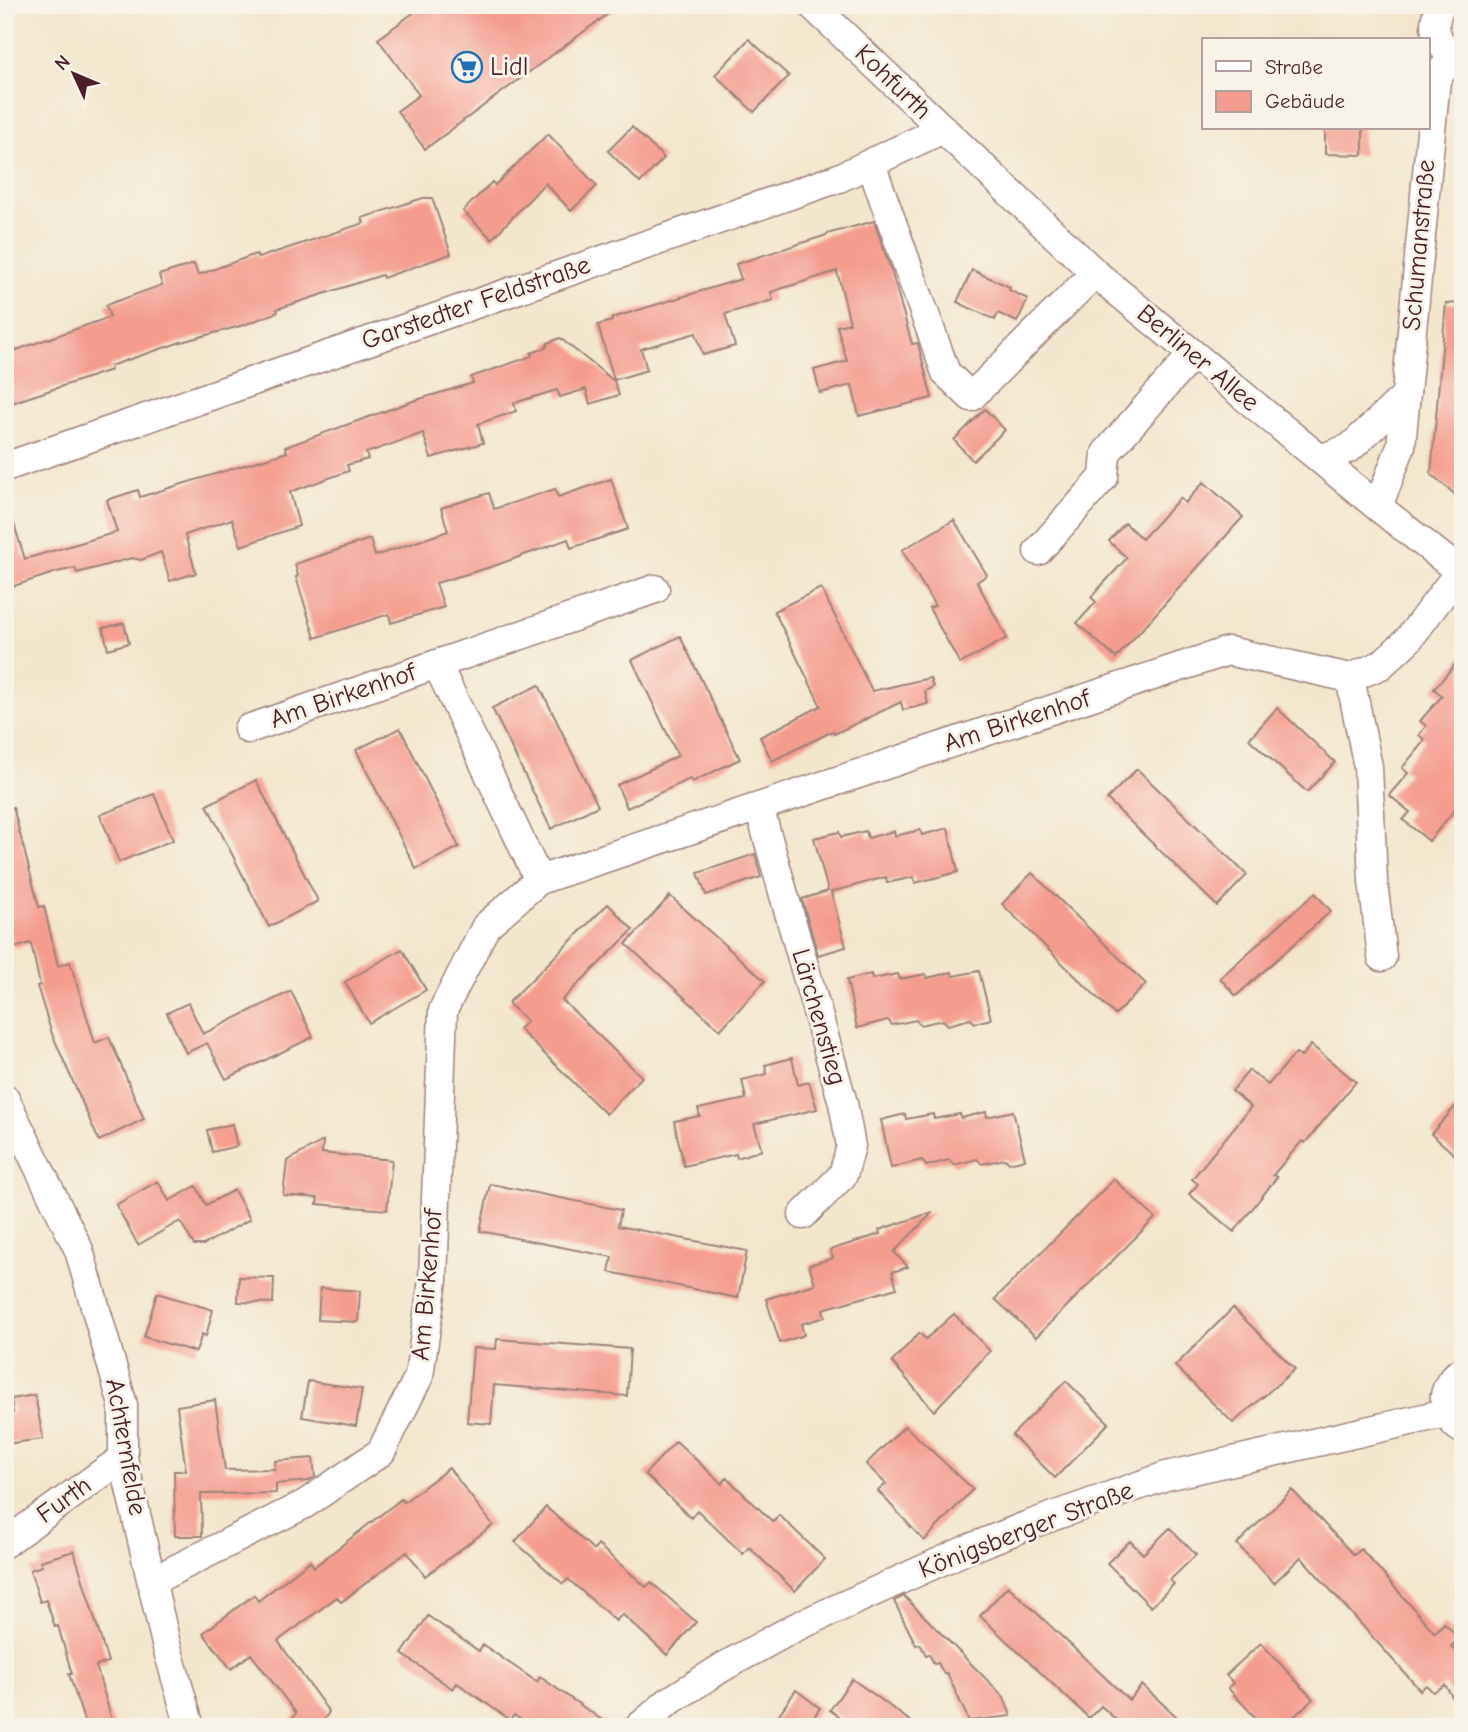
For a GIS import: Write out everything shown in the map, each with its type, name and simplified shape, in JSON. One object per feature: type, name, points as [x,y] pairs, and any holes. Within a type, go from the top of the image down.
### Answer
[{"type":"street","name":"Kohfurth","points":[[812,5],[943,130]]},
{"type":"street","name":"Schumanstraße","points":[[1378,507],[1401,446],[1436,79],[1457,58],[1440,44],[1435,28],[1437,11],[1442,5]]},
{"type":"street","name":"Garstedter Feldstraße","points":[[5,467],[826,182],[943,130]]},
{"type":"street","name":"Berliner Allee","points":[[943,130],[1095,273],[1461,573]]},
{"type":"street","points":[[871,164],[946,373],[971,397],[1095,273]]},
{"type":"street","points":[[1038,551],[1104,477],[1106,453],[1193,354]]},
{"type":"street","points":[[1320,459],[1350,448],[1405,396]]},
{"type":"street","points":[[1382,957],[1373,881],[1368,768],[1350,678],[1381,665],[1408,640],[1461,573]]},
{"type":"street","name":"Am Birkenhof","points":[[248,729],[655,589]]},
{"type":"street","name":"Am Birkenhof","points":[[152,1581],[306,1504],[381,1452],[419,1376],[433,1280],[443,1010],[486,926],[539,880],[1228,651],[1350,678]]},
{"type":"street","name":"Am Birkenhof","points":[[437,664],[539,880]]},
{"type":"street","name":"Lärchenstieg","points":[[759,807],[844,1103],[851,1146],[843,1175],[803,1214]]},
{"type":"street","name":"Achternfelde","points":[[5,1098],[79,1250],[123,1405],[124,1458],[166,1644],[190,1727]]},
{"type":"street","points":[[1454,1421],[1443,1399],[1448,1384],[1463,1370]]},
{"type":"street","name":"Königsberger Straße","points":[[639,1727],[668,1702],[723,1667],[794,1628],[979,1545],[1166,1476],[1454,1421]]},
{"type":"street","name":"Furth","points":[[5,1543],[124,1458]]},
{"type":"building","name":"Lidl","points":[[424,5],[620,5],[425,149],[397,111],[419,95],[378,39]]},
{"type":"building","points":[[749,39],[789,76],[754,112],[715,75]]},
{"type":"building","points":[[632,127],[664,158],[640,183],[608,151]]},
{"type":"building","points":[[1325,130],[1363,130],[1363,155],[1325,154]]},
{"type":"building","points":[[548,134],[597,186],[571,211],[545,183],[492,239],[463,211],[492,182],[495,185]]},
{"type":"building","points":[[423,198],[432,198],[451,254],[383,278],[382,275],[277,309],[278,312],[244,325],[181,342],[110,366],[111,370],[5,405],[5,354],[110,317],[106,305],[162,285],[159,275],[194,264],[198,275],[256,254],[258,258],[364,223],[362,218]]},
{"type":"building","points":[[874,221],[912,344],[918,343],[932,398],[859,416],[852,385],[820,393],[814,370],[847,361],[837,326],[850,323],[837,271],[771,292],[773,300],[725,314],[735,346],[703,355],[696,333],[641,349],[647,370],[614,380],[598,325],[612,321],[612,318],[741,279],[736,264]]},
{"type":"building","points":[[972,270],[1010,287],[1009,290],[1028,299],[1017,322],[998,313],[995,320],[957,302]]},
{"type":"building","points":[[1446,303],[1463,304],[1463,501],[1431,474]]},
{"type":"building","points":[[560,338],[614,381],[619,395],[590,404],[586,389],[560,397],[557,390],[514,403],[516,411],[478,424],[483,443],[431,458],[423,433],[366,453],[368,459],[347,465],[349,471],[290,492],[299,526],[241,546],[232,519],[185,535],[196,573],[170,581],[161,552],[141,560],[132,558],[77,573],[75,568],[57,572],[11,587],[5,568],[5,513],[10,512],[25,559],[117,532],[107,500],[138,490],[140,497],[287,452],[285,447],[413,401],[473,383],[471,377],[532,356],[531,353],[546,348],[548,343]]},
{"type":"building","points":[[985,409],[1005,430],[973,461],[954,440]]},
{"type":"building","points":[[611,479],[628,529],[571,548],[568,539],[494,566],[436,583],[444,607],[391,623],[389,614],[315,638],[296,577],[295,564],[370,539],[375,556],[448,531],[441,508],[489,493],[494,509],[555,489],[558,497]]},
{"type":"building","points":[[1204,482],[1243,517],[1116,658],[1077,623],[1096,602],[1091,597],[1127,558],[1109,541],[1125,523],[1142,539],[1180,498],[1185,503]]},
{"type":"building","points":[[954,520],[987,575],[977,582],[1007,638],[960,664],[929,608],[935,606],[902,550]]},
{"type":"building","points":[[821,588],[872,691],[930,678],[933,687],[925,691],[928,704],[903,710],[901,702],[772,761],[760,737],[821,706],[774,611]]},
{"type":"building","points":[[124,623],[129,643],[108,649],[103,628]]},
{"type":"building","points":[[680,636],[740,759],[627,808],[617,785],[678,756],[632,660]]},
{"type":"building","points":[[1463,655],[1463,800],[1429,841],[1403,820],[1410,812],[1389,795],[1408,773],[1402,768],[1425,740],[1419,735],[1426,726],[1420,721],[1442,696],[1434,689]]},
{"type":"building","points":[[539,685],[598,806],[551,829],[492,708]]},
{"type":"building","points":[[1277,708],[1335,762],[1307,792],[1249,739]]},
{"type":"building","points":[[400,728],[459,847],[416,869],[356,750]]},
{"type":"building","points":[[1137,769],[1247,875],[1217,906],[1107,799]]},
{"type":"building","points":[[256,780],[318,901],[269,927],[207,805]]},
{"type":"building","points":[[154,794],[173,840],[119,862],[100,815]]},
{"type":"building","points":[[13,807],[39,907],[44,906],[58,966],[70,962],[95,1043],[109,1037],[144,1119],[99,1141],[52,1034],[37,986],[40,985],[31,943],[14,948],[5,913],[5,808]]},
{"type":"building","points":[[948,828],[958,872],[915,883],[914,877],[887,883],[886,877],[831,892],[846,947],[818,955],[802,899],[828,891],[814,838],[839,832],[841,837],[866,831],[868,838],[894,831],[895,836],[920,830],[922,835]]},
{"type":"building","points":[[755,854],[761,877],[706,895],[698,873]]},
{"type":"building","points":[[1032,873],[1146,984],[1115,1015],[1002,904]]},
{"type":"building","points":[[1315,893],[1331,911],[1236,996],[1220,978]]},
{"type":"building","points":[[670,896],[765,981],[720,1030],[626,944]]},
{"type":"building","points":[[608,904],[633,930],[562,1000],[642,1077],[606,1114],[519,1029],[527,1021],[508,1003]]},
{"type":"building","points":[[402,949],[426,990],[369,1023],[345,982]]},
{"type":"building","points":[[979,971],[991,1019],[975,1023],[970,1019],[948,1025],[943,1020],[920,1025],[916,1020],[892,1025],[888,1020],[857,1028],[847,980],[871,974],[872,979],[898,974],[900,979],[926,974],[927,978],[952,972],[953,976]]},
{"type":"building","points":[[291,991],[313,1037],[226,1079],[207,1043],[186,1053],[167,1013],[188,1003],[203,1034]]},
{"type":"building","points":[[1311,1045],[1356,1082],[1305,1143],[1302,1141],[1273,1175],[1277,1177],[1234,1232],[1189,1194],[1198,1184],[1192,1179],[1251,1107],[1232,1091],[1249,1070],[1268,1085],[1296,1053],[1301,1057]]},
{"type":"building","points":[[792,1058],[798,1085],[809,1082],[817,1109],[754,1124],[762,1150],[737,1158],[736,1154],[684,1166],[674,1121],[700,1116],[698,1109],[746,1099],[742,1080],[767,1074],[765,1065]]},
{"type":"building","points":[[1463,1098],[1463,1162],[1431,1134]]},
{"type":"building","points":[[1013,1111],[1025,1159],[1009,1163],[1005,1159],[982,1164],[977,1159],[954,1165],[949,1160],[926,1166],[922,1160],[891,1168],[881,1120],[905,1114],[906,1119],[933,1114],[934,1119],[960,1114],[961,1118],[986,1112],[987,1117]]},
{"type":"building","points":[[232,1124],[237,1146],[212,1152],[207,1130]]},
{"type":"building","points":[[323,1141],[322,1153],[392,1160],[387,1210],[317,1204],[318,1198],[283,1195],[287,1161]]},
{"type":"building","points":[[1114,1179],[1155,1218],[1036,1337],[995,1299]]},
{"type":"building","points":[[158,1181],[169,1201],[196,1186],[206,1205],[234,1190],[250,1219],[203,1245],[194,1245],[180,1221],[138,1245],[116,1205]]},
{"type":"building","points":[[490,1184],[621,1210],[618,1226],[747,1251],[738,1298],[609,1272],[612,1257],[480,1231]]},
{"type":"building","points":[[933,1212],[894,1252],[908,1267],[892,1272],[897,1288],[823,1309],[825,1317],[801,1324],[804,1335],[780,1343],[766,1299],[815,1284],[809,1265],[833,1258],[830,1250],[880,1234],[879,1230]]},
{"type":"building","points":[[239,1277],[274,1278],[273,1303],[238,1302]]},
{"type":"building","points":[[320,1288],[360,1291],[358,1322],[318,1320]]},
{"type":"building","points":[[157,1293],[213,1310],[206,1336],[202,1334],[196,1352],[144,1337]]},
{"type":"building","points":[[1233,1308],[1295,1369],[1233,1423],[1175,1366]]},
{"type":"building","points":[[954,1314],[990,1351],[934,1411],[892,1362],[919,1333],[926,1339]]},
{"type":"building","points":[[497,1339],[630,1349],[627,1396],[494,1385],[491,1424],[467,1422],[473,1348],[496,1349]]},
{"type":"building","points":[[308,1381],[362,1389],[356,1426],[302,1417]]},
{"type":"building","points":[[1066,1381],[1109,1423],[1055,1478],[1012,1435]]},
{"type":"building","points":[[35,1395],[43,1439],[5,1444],[5,1414],[13,1413],[11,1399]]},
{"type":"building","points":[[215,1400],[225,1470],[275,1469],[275,1461],[313,1458],[315,1477],[308,1481],[276,1484],[276,1493],[201,1494],[202,1536],[175,1536],[174,1471],[186,1471],[177,1406]]},
{"type":"building","points":[[905,1426],[973,1489],[924,1541],[878,1491],[886,1484],[866,1464]]},
{"type":"building","points":[[676,1441],[722,1484],[727,1478],[773,1522],[779,1515],[825,1559],[795,1591],[749,1547],[743,1554],[697,1510],[691,1518],[645,1474]]},
{"type":"building","points":[[449,1468],[493,1525],[425,1576],[407,1552],[341,1602],[337,1597],[278,1641],[329,1712],[319,1727],[286,1727],[296,1713],[251,1654],[231,1669],[203,1633],[254,1595],[258,1601],[310,1561],[314,1567],[401,1499],[404,1502]]},
{"type":"building","points":[[1292,1490],[1354,1555],[1361,1549],[1435,1633],[1444,1623],[1459,1638],[1451,1647],[1463,1657],[1463,1714],[1445,1685],[1433,1692],[1426,1685],[1420,1690],[1301,1557],[1274,1583],[1237,1544]]},
{"type":"building","points":[[546,1507],[594,1550],[598,1545],[646,1587],[651,1582],[696,1622],[667,1655],[622,1614],[616,1621],[568,1579],[563,1584],[515,1542]]},
{"type":"building","points":[[1170,1528],[1196,1555],[1170,1580],[1174,1584],[1151,1607],[1107,1563],[1130,1541],[1143,1554]]},
{"type":"building","points":[[74,1551],[108,1662],[96,1666],[114,1727],[86,1727],[69,1674],[72,1674],[58,1626],[55,1627],[46,1600],[40,1602],[30,1570],[42,1566],[40,1561]]},
{"type":"building","points":[[1008,1586],[1129,1700],[1142,1685],[1188,1727],[1124,1727],[1101,1706],[1089,1718],[980,1616]]},
{"type":"building","points":[[904,1596],[1004,1697],[1011,1716],[969,1721],[947,1673],[944,1674],[938,1663],[934,1664],[920,1644],[916,1645],[894,1601]]},
{"type":"building","points":[[428,1616],[479,1651],[483,1645],[537,1682],[540,1677],[612,1727],[532,1727],[514,1715],[510,1720],[457,1683],[453,1689],[402,1654]]},
{"type":"building","points":[[1261,1643],[1313,1699],[1283,1727],[1264,1727],[1228,1688],[1233,1683],[1226,1675]]},
{"type":"building","points":[[852,1679],[918,1727],[853,1727],[830,1710]]},
{"type":"building","points":[[796,1690],[820,1708],[807,1727],[770,1727]]},
{"type":"place","name":"Lidl","points":[[467,67]]}]
